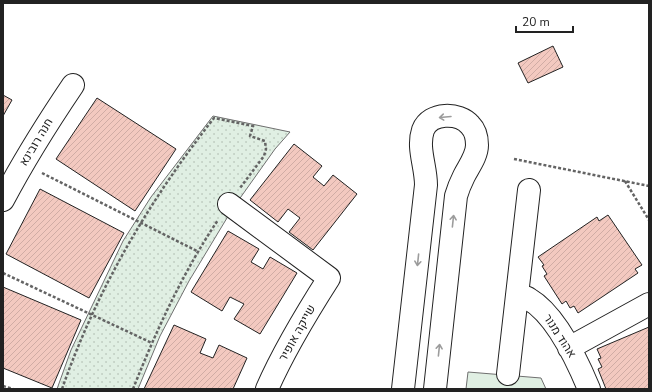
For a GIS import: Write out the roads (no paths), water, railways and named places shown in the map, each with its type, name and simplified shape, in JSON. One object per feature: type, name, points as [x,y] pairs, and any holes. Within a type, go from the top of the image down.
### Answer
[{"type":"street","name":"חנה רובינא","points":[[3,200],[44,128],[73,85]]},
{"type":"street","points":[[404,389],[426,185],[421,140],[424,128],[431,120],[441,116],[451,116],[461,119],[470,125],[476,134],[477,146],[473,160],[458,188],[456,196],[435,389]]},
{"type":"street","points":[[508,374],[529,190]]},
{"type":"street","name":"שייקה אופיר","points":[[228,204],[329,278],[289,344],[267,389]]},
{"type":"street","name":"אהוד מנור","points":[[517,295],[527,298],[538,305],[549,316],[570,348],[589,389]]},
{"type":"street","points":[[570,348],[649,304]]}]
